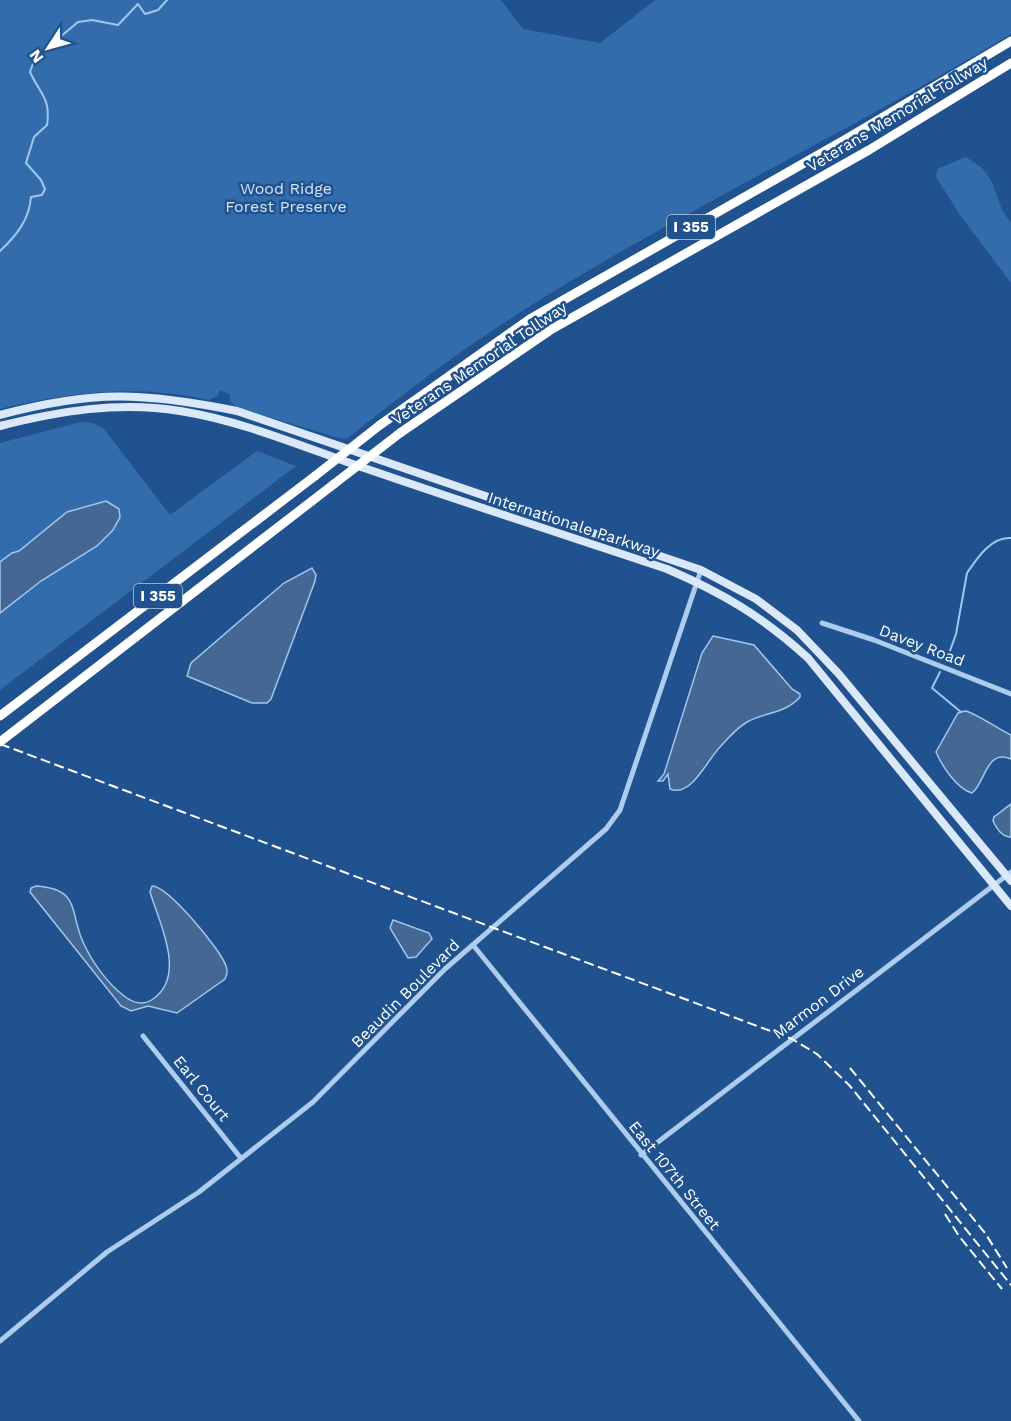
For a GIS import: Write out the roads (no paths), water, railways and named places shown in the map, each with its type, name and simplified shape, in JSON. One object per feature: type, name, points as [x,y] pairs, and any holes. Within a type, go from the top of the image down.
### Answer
[{"type":"highway","name":"Veterans Memorial Tollway","points":[[0,715],[380,425],[530,319],[848,138],[1011,41]]},
{"type":"highway","name":"Veterans Memorial Tollway","points":[[0,742],[400,433],[552,328],[869,150],[1011,63]]},
{"type":"street","name":"Internationale Parkway","points":[[0,415],[49,402],[115,395],[165,397],[237,411],[701,570],[756,599],[798,630],[838,673],[1010,876]]},
{"type":"street","name":"Internationale Parkway","points":[[0,426],[45,415],[92,409],[154,408],[202,415],[662,567],[695,581],[746,608],[780,632],[808,658],[1011,906]]},
{"type":"street","name":"Beaudin Boulevard","points":[[0,1341],[107,1252],[180,1205],[313,1102],[445,969],[606,829],[620,810],[695,581],[701,570]]},
{"type":"street","name":"Davey Road","points":[[822,623],[842,628],[1011,694]]},
{"type":"street","name":"Marmon Drive","points":[[641,1155],[994,885],[1010,876]]},
{"type":"street","name":"East 107th Street","points":[[472,945],[859,1421]]},
{"type":"street","name":"Earl Court","points":[[143,1036],[240,1157]]},
{"type":"waterway","points":[[0,251],[21,227],[28,213],[31,197],[42,195],[45,189],[41,180],[26,163],[34,137],[47,125],[48,116],[44,97],[30,72],[35,58],[78,22],[92,20],[118,25],[138,4],[145,14],[158,10],[167,0]]},
{"type":"waterway","points":[[946,662],[956,634],[967,573],[991,545],[1004,538],[1011,538]]},
{"type":"waterway","points":[[940,672],[932,688],[961,712]]},
{"type":"railway","points":[[0,744],[792,1039],[817,1054],[850,1086],[1011,1285]]},
{"type":"railway","points":[[850,1068],[985,1233],[1007,1268]]},
{"type":"railway","points":[[945,1214],[959,1236],[1002,1289]]},
{"type":"park label","name":"Wood Ridge Forest Preserve","points":[[286,197]]}]
